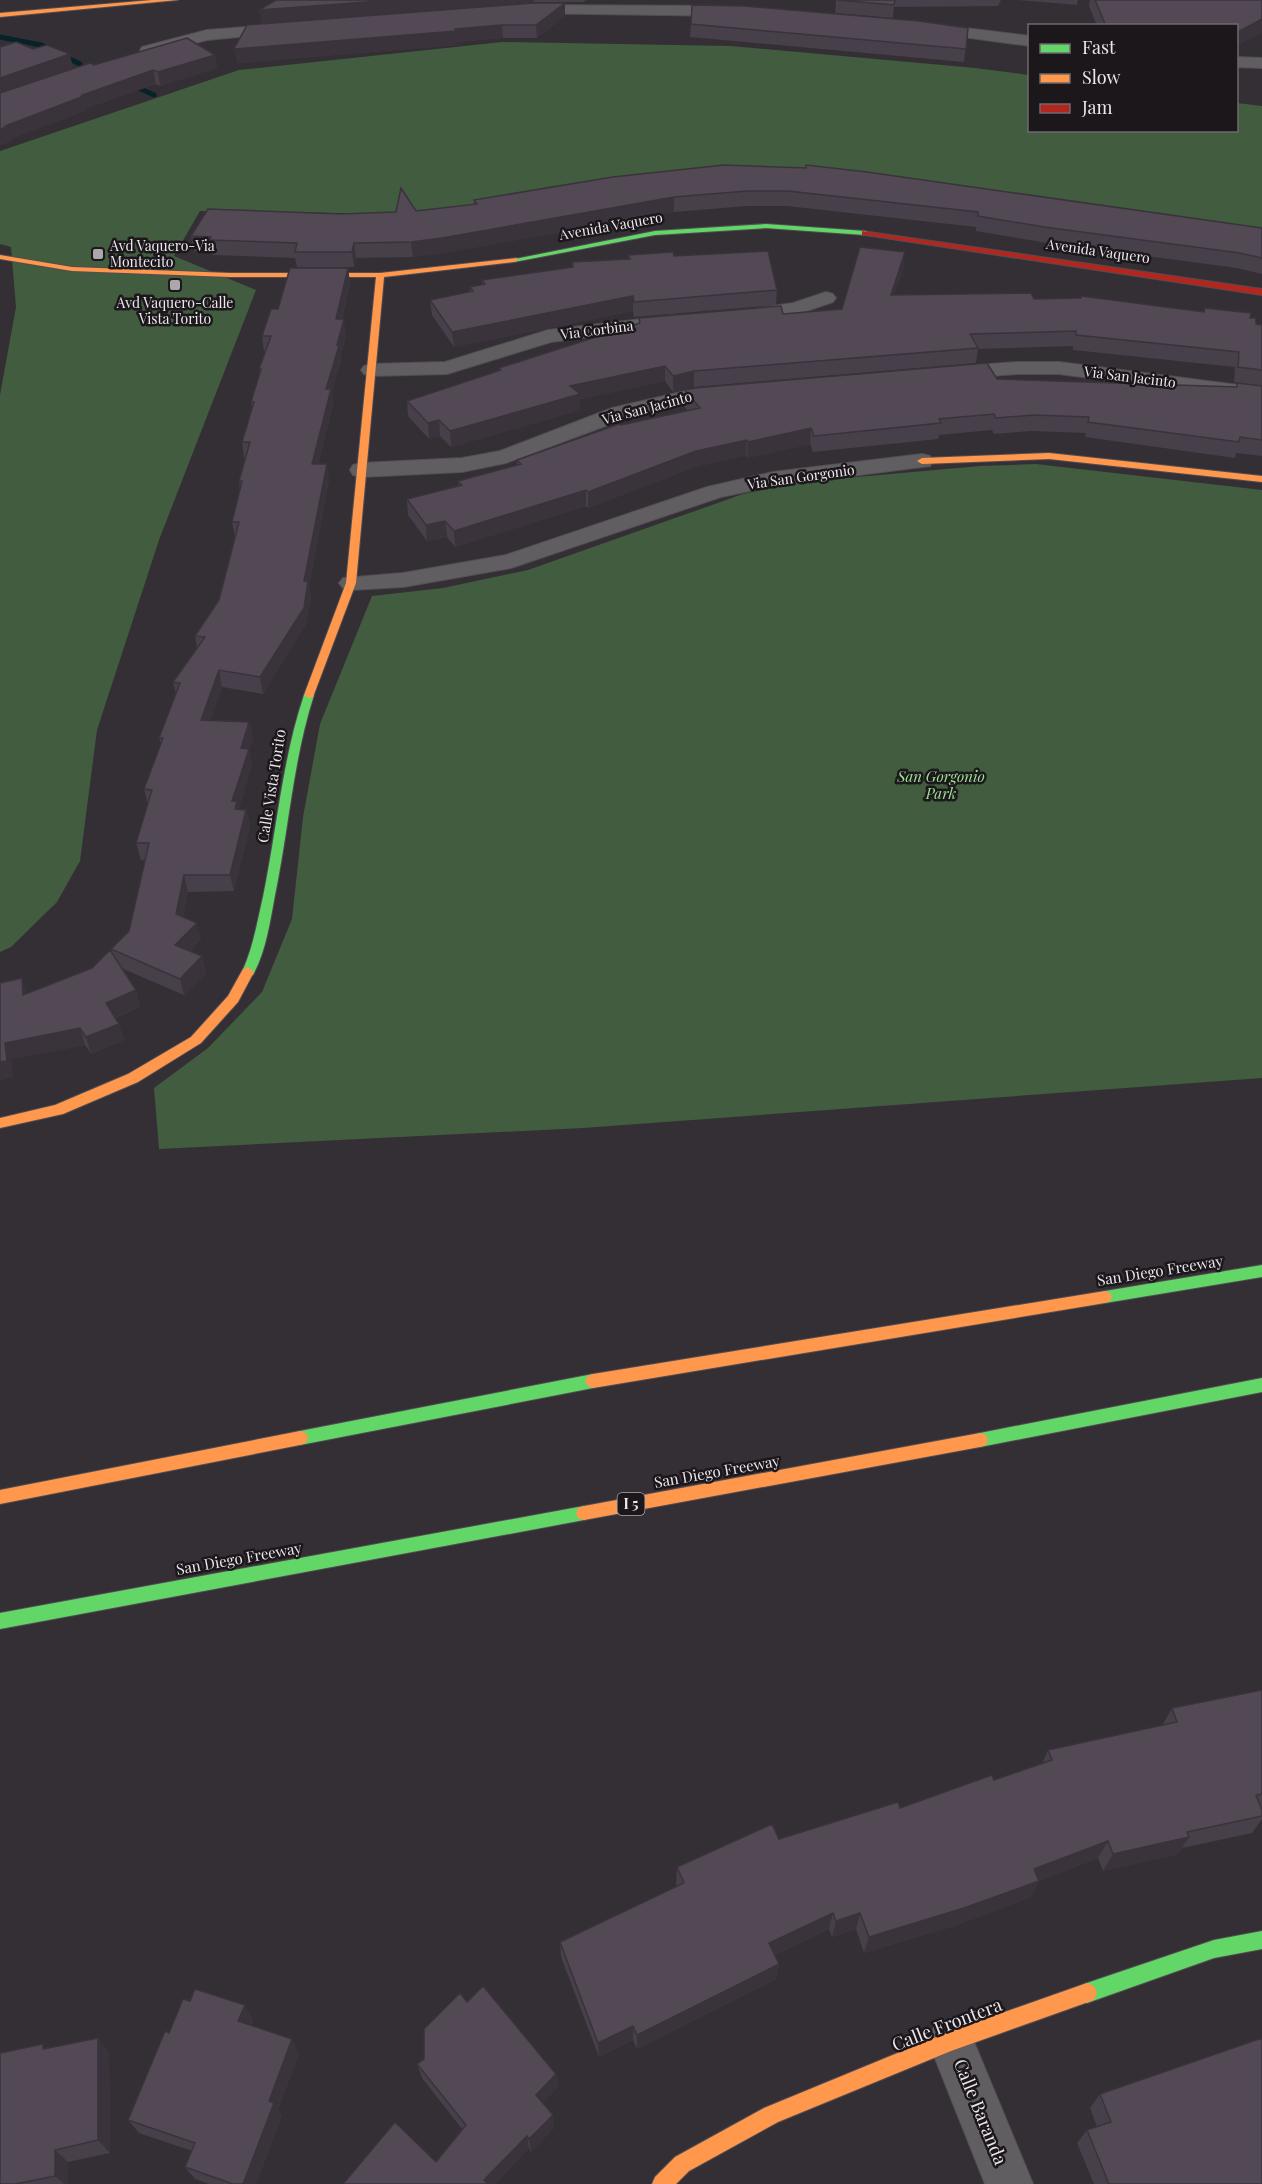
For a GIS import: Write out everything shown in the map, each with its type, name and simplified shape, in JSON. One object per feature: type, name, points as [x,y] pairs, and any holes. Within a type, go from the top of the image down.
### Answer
[{"type":"main road","points":[[0,15],[176,0]]},
{"type":"main road","name":"Avenida Vaquero","points":[[0,256],[72,269],[230,275],[380,275],[507,261],[655,233],[766,226],[851,231],[1262,292]]},
{"type":"main road","name":"Calle Vista Torito","points":[[0,1123],[58,1110],[133,1078],[196,1040],[233,999],[256,957],[274,876],[297,728],[351,583],[380,275]]},
{"type":"main road","name":"Via San Gorgonio","points":[[922,461],[1049,456],[1262,479]]},
{"type":"main road","name":"San Diego Freeway","points":[[0,1497],[597,1380],[1262,1271]]},
{"type":"main road","name":"San Diego Freeway","points":[[0,1621],[945,1447],[1262,1385]]},
{"type":"main road","name":"Calle Frontera","points":[[662,2184],[682,2164],[771,2115],[951,2041],[1214,1949],[1262,1940]]},
{"type":"street","points":[[510,10],[658,9],[746,12]]},
{"type":"street","points":[[129,57],[207,35],[303,27]]},
{"type":"street","points":[[914,27],[1028,41]]},
{"type":"street","points":[[1238,62],[1262,63]]},
{"type":"street","points":[[717,318],[786,312],[808,307],[826,298]]},
{"type":"street","name":"Via Corbina","points":[[371,370],[447,368],[548,336],[694,320]]},
{"type":"street","name":"Via San Jacinto","points":[[925,376],[1017,368],[1059,368],[1262,394]]},
{"type":"street","name":"Via San Jacinto","points":[[361,470],[462,465],[506,456],[620,413],[694,395],[752,390]]},
{"type":"street","name":"Via San Gorgonio","points":[[351,583],[403,580],[511,561],[715,492],[773,478],[922,461]]},
{"type":"street","name":"Calle Baranda","points":[[951,2041],[1009,2184]]},
{"type":"green space","points":[[502,42],[730,46],[1028,75],[1028,132],[1238,132],[1238,103],[1262,106],[1262,231],[1066,206],[504,201],[404,214],[200,211],[174,256],[256,290],[159,540],[97,730],[80,861],[57,902],[11,947],[0,952],[0,395],[16,307],[11,247],[0,244],[0,151],[239,70]]},
{"type":"green space","name":"San Gorgonio Park","points":[[1036,464],[1262,490],[1262,1078],[583,1128],[159,1149],[154,1088],[208,1048],[262,992],[292,919],[303,817],[320,724],[372,596],[443,588],[528,570],[743,494],[801,482],[980,466]]},
{"type":"building","points":[[276,0],[393,0],[259,10]]},
{"type":"building","points":[[838,0],[895,0],[894,5]]},
{"type":"building","points":[[1095,0],[1262,0],[1262,19],[1238,32],[1238,24],[1105,24]]},
{"type":"building","points":[[534,3],[565,3],[536,25],[502,25],[455,29],[456,31],[234,49],[247,25]]},
{"type":"building","points":[[692,5],[744,6],[919,21],[968,28],[966,49],[691,24]]},
{"type":"building","points":[[187,38],[215,55],[158,72],[153,70],[82,95],[84,96],[0,129],[0,93],[90,63],[94,65]]},
{"type":"building","points":[[16,42],[33,49],[47,45],[70,54],[0,78],[0,47]]},
{"type":"building","points":[[724,165],[806,168],[806,165],[867,172],[1262,228],[1262,258],[1240,253],[1044,227],[978,216],[978,212],[788,191],[747,191],[674,197],[442,238],[411,242],[354,243],[352,252],[295,252],[297,243],[209,240],[211,237],[191,236],[208,209],[341,214],[396,212],[401,188],[416,211],[477,204],[474,200],[613,177]]},
{"type":"building","points":[[860,247],[905,252],[891,295],[1031,293],[1034,299],[1081,298],[1081,296],[1204,312],[1205,308],[1251,313],[1250,318],[1256,318],[1256,324],[1262,325],[1262,370],[1238,367],[1239,352],[1076,335],[1076,331],[970,334],[978,348],[694,371],[673,376],[665,366],[570,386],[580,394],[450,431],[439,420],[428,423],[407,401],[501,370],[499,368],[640,323],[639,318],[781,306],[783,314],[842,309]]},
{"type":"building","points":[[768,251],[777,290],[634,302],[633,296],[452,332],[430,300],[473,291],[470,287],[485,284],[482,280],[573,267],[572,262],[630,259],[628,255],[673,252],[674,256]]},
{"type":"building","points":[[290,268],[348,268],[336,319],[344,319],[337,345],[339,346],[326,389],[331,389],[312,464],[327,464],[304,581],[308,581],[304,608],[260,677],[219,670],[201,720],[249,722],[241,748],[249,749],[232,801],[237,801],[235,809],[246,810],[230,875],[184,875],[176,914],[197,923],[175,945],[202,956],[180,979],[111,949],[129,931],[149,843],[136,843],[152,790],[144,789],[163,738],[159,738],[180,683],[173,682],[205,637],[195,636],[219,600],[239,522],[232,522],[242,481],[239,481],[250,442],[242,442],[254,402],[251,402],[261,369],[259,369],[271,336],[262,336],[271,309],[278,309]]},
{"type":"building","points":[[987,363],[997,379],[1237,387],[1237,383],[1262,386],[1262,440],[1240,437],[1239,442],[1088,422],[1089,417],[1034,415],[996,418],[994,414],[939,419],[941,423],[814,436],[811,428],[696,451],[588,492],[586,490],[454,531],[445,521],[426,525],[407,499],[462,485],[458,481],[521,464],[517,460],[619,424],[700,408],[685,390]]},
{"type":"building","points":[[110,950],[136,990],[106,1003],[119,1024],[86,1037],[80,1028],[5,1043],[7,1061],[0,1062],[0,983],[22,978],[23,995],[92,968]]},
{"type":"building","points":[[1262,1690],[1262,1794],[1256,1795],[1262,1816],[1187,1832],[1189,1837],[1113,1854],[1108,1841],[1034,1869],[1039,1881],[964,1908],[869,1937],[860,1913],[836,1921],[833,1913],[769,1943],[779,1964],[637,2035],[633,2026],[598,2043],[560,1942],[684,1883],[677,1867],[772,1824],[779,1839],[898,1802],[900,1808],[992,1775],[994,1780],[1052,1760],[1048,1750],[1177,1722],[1172,1708]]},
{"type":"building","points":[[483,1986],[556,2074],[536,2095],[553,2115],[529,2139],[527,2136],[484,2180],[488,2184],[343,2184],[395,2122],[436,2162],[466,2125],[417,2064],[424,2059],[424,2029],[460,1993],[467,2002]]},
{"type":"building","points":[[195,1989],[245,2005],[238,2021],[292,2039],[269,2101],[274,2103],[243,2184],[233,2184],[185,2167],[195,2143],[128,2120],[165,2031],[169,2033],[183,1999],[190,2001]]},
{"type":"building","points":[[98,2038],[98,2140],[55,2150],[55,2176],[15,2184],[0,2184],[0,2053],[43,2044],[43,2049]]},
{"type":"building","points":[[1262,2038],[1262,2184],[1109,2184],[1087,2130],[1111,2122],[1100,2094]]},
{"type":"waterway","points":[[0,37],[41,45],[80,64]]},
{"type":"waterway","points":[[132,85],[154,95]]},
{"type":"traffic: fast","points":[[514,260],[655,233],[766,226],[865,233]]},
{"type":"traffic: fast","points":[[248,972],[262,932],[294,747],[309,695]]},
{"type":"traffic: fast","points":[[1105,1297],[1262,1271]]},
{"type":"traffic: fast","points":[[300,1438],[593,1381]]},
{"type":"traffic: fast","points":[[980,1440],[1262,1385]]},
{"type":"traffic: fast","points":[[0,1621],[584,1513]]},
{"type":"traffic: fast","points":[[1087,1993],[1214,1949],[1262,1940]]},
{"type":"traffic: slow","points":[[0,15],[175,0]]},
{"type":"traffic: slow","points":[[0,257],[72,269],[230,275],[380,275],[514,260]]},
{"type":"traffic: slow","points":[[309,695],[351,583],[380,275]]},
{"type":"traffic: slow","points":[[922,461],[1049,456],[1262,479]]},
{"type":"traffic: slow","points":[[0,1123],[58,1110],[133,1078],[196,1040],[233,999],[248,972]]},
{"type":"traffic: slow","points":[[593,1381],[1105,1297]]},
{"type":"traffic: slow","points":[[0,1497],[300,1438]]},
{"type":"traffic: slow","points":[[584,1513],[980,1440]]},
{"type":"traffic: slow","points":[[662,2184],[682,2164],[771,2115],[951,2041],[1087,1993]]},
{"type":"traffic: jam","points":[[865,233],[1262,292]]},
{"type":"place","name":"Avd Vaquero-Via Montecito","points":[[98,254]]},
{"type":"place","name":"Avd Vaquero-Calle Vista Torito","points":[[175,285]]}]
